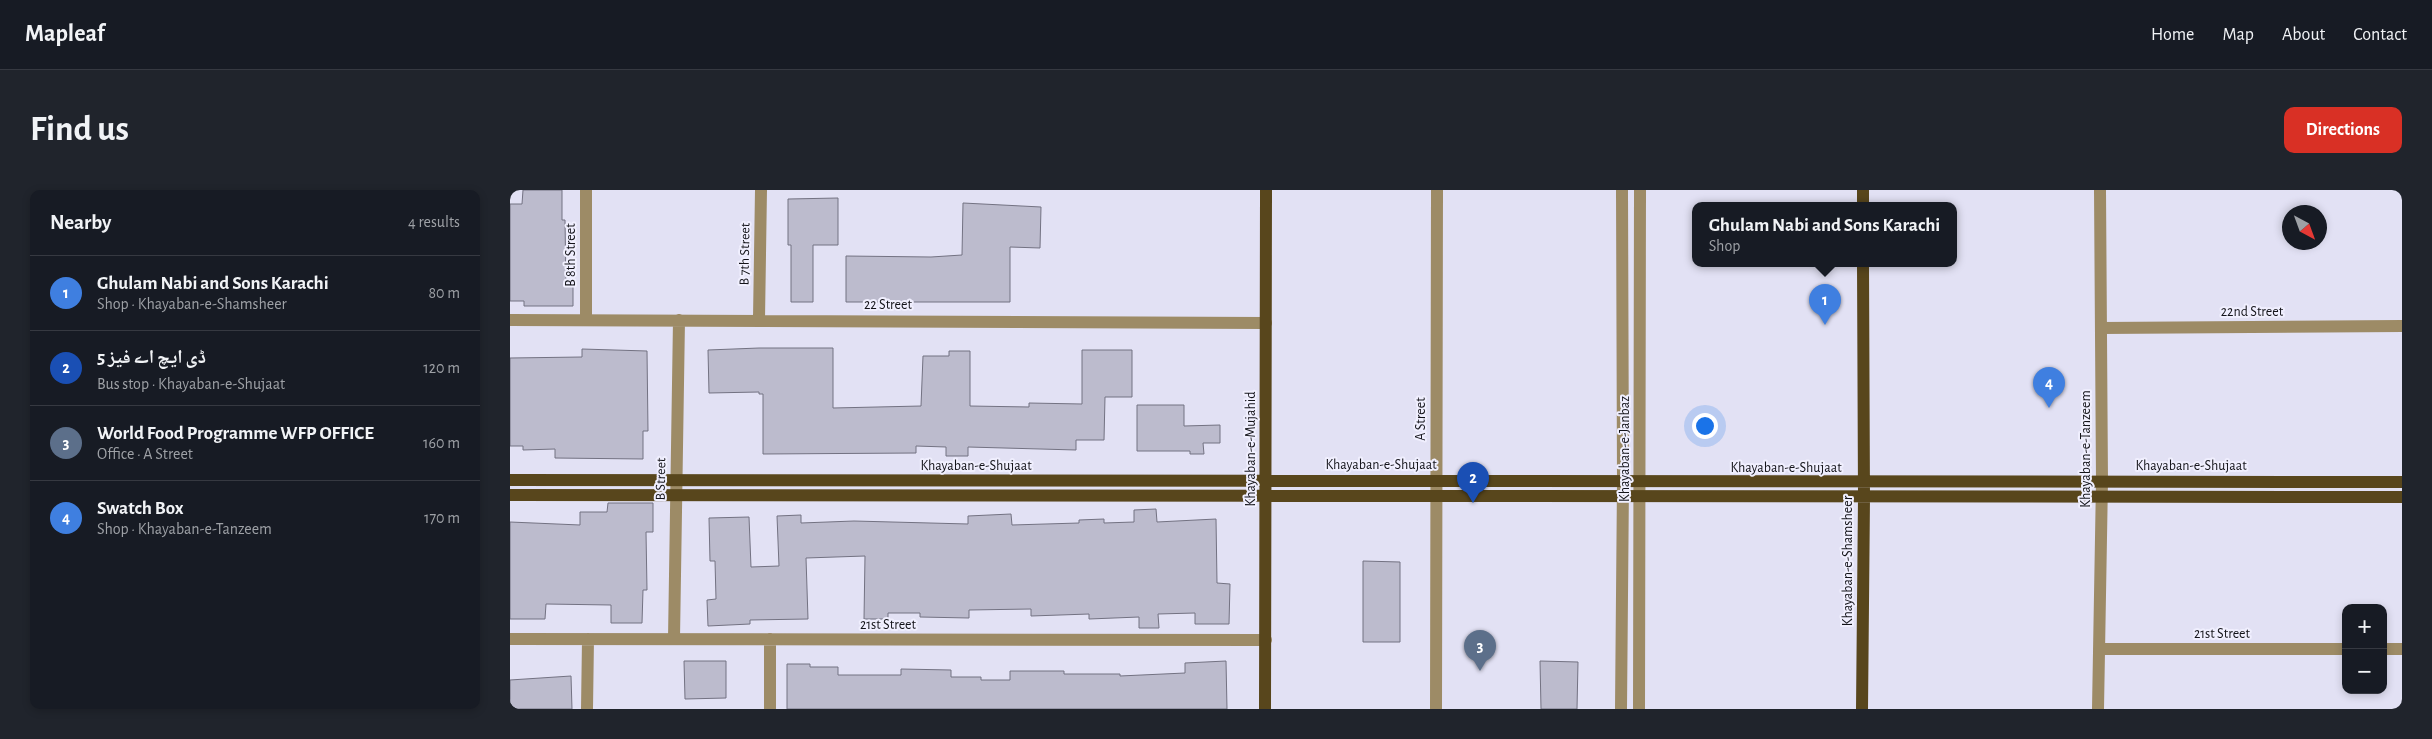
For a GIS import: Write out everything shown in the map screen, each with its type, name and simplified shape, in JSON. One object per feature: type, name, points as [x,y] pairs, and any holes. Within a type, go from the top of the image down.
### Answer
[{"type":"main road","name":"Khayaban-e-Mujahid","points":[[1266,190],[1266,709]]},
{"type":"main road","name":"Khayaban-e-Shamsheer","points":[[1862,709],[1864,498],[1863,267]]},
{"type":"main road","name":"Khayaban-e-Shujaat","points":[[510,480],[676,482],[1266,480],[2402,482]]},
{"type":"main road","name":"Khayaban-e-Shujaat","points":[[510,495],[1266,494],[1623,498],[2402,497]]},
{"type":"street","name":"B 8th Street","points":[[586,190],[586,320]]},
{"type":"street","name":"B 7th Street","points":[[759,319],[761,190]]},
{"type":"street","name":"A Street","points":[[1436,709],[1437,190]]},
{"type":"street","name":"Khayaban-e-Janbaz","points":[[1621,709],[1623,498],[1622,190]]},
{"type":"street","name":"Khayaban-e-Janbaz","points":[[1639,709],[1640,190]]},
{"type":"street","name":"Khayaban-e-Tanzeem","points":[[2098,709],[2102,481],[2100,190]]},
{"type":"street","name":"22 Street","points":[[510,320],[759,319],[1266,323]]},
{"type":"street","name":"B Street","points":[[674,639],[679,320]]},
{"type":"street","name":"22nd Street","points":[[2102,328],[2402,326]]},
{"type":"street","name":"21st Street","points":[[510,639],[1266,640]]},
{"type":"street","points":[[587,709],[588,639]]},
{"type":"street","points":[[770,639],[770,709]]},
{"type":"street","name":"21st Street","points":[[2099,649],[2342,649]]},
{"type":"street","points":[[2387,649],[2402,649]]},
{"type":"building","points":[[523,190],[562,190],[562,220],[565,220],[566,285],[573,285],[573,306],[524,306],[524,301],[510,301],[510,204],[522,204]]},
{"type":"building","points":[[838,198],[838,245],[813,245],[813,302],[791,302],[791,245],[788,245],[788,199]]},
{"type":"building","points":[[963,203],[1041,207],[1040,248],[1010,247],[1010,302],[846,302],[846,256],[931,257],[962,255]]},
{"type":"building","points":[[833,348],[833,408],[921,406],[923,356],[949,356],[949,351],[970,351],[970,406],[1029,407],[1029,403],[1082,404],[1082,350],[1132,350],[1132,397],[1105,397],[1104,440],[1076,440],[1076,450],[968,447],[968,456],[946,456],[946,447],[916,446],[916,453],[763,454],[763,394],[759,394],[759,392],[709,393],[708,350]]},
{"type":"building","points":[[582,349],[647,351],[648,431],[643,431],[643,459],[555,458],[555,449],[523,450],[523,446],[510,446],[510,358],[582,357]]},
{"type":"building","points":[[1137,405],[1184,405],[1184,426],[1220,425],[1220,443],[1203,443],[1204,454],[1190,454],[1190,451],[1137,451]]},
{"type":"building","points":[[608,503],[653,503],[653,532],[646,532],[647,590],[643,590],[642,623],[611,623],[611,605],[546,604],[545,619],[510,619],[510,522],[580,525],[580,512],[607,512]]},
{"type":"building","points":[[1156,509],[1157,522],[1216,519],[1217,583],[1230,584],[1229,624],[1195,624],[1195,613],[1158,614],[1159,628],[1139,628],[1139,617],[1089,619],[1089,614],[1031,616],[1031,609],[969,610],[969,618],[920,617],[920,613],[888,613],[888,619],[864,619],[865,556],[806,558],[808,619],[750,620],[750,624],[708,626],[707,600],[716,599],[715,561],[710,561],[709,518],[749,517],[751,567],[779,566],[777,516],[801,515],[801,523],[854,521],[968,524],[968,516],[1011,514],[1012,525],[1079,523],[1079,520],[1104,519],[1104,523],[1134,522],[1134,510]]},
{"type":"building","points":[[1363,561],[1400,562],[1400,642],[1363,642]]},
{"type":"building","points":[[684,661],[726,661],[726,698],[685,699]]},
{"type":"building","points":[[1226,661],[1227,709],[787,709],[787,664],[810,664],[810,667],[838,667],[838,675],[901,675],[901,669],[951,670],[951,677],[981,677],[981,680],[1010,680],[1010,671],[1064,671],[1064,674],[1120,674],[1120,676],[1185,673],[1185,663]]},
{"type":"building","points":[[1540,661],[1578,662],[1577,709],[1541,709]]},
{"type":"building","points":[[571,676],[572,709],[510,709],[510,680]]},
{"type":"place","name":"Ghulam Nabi and Sons Karachi","points":[[1825,325]]},
{"type":"place","name":"Swatch Box","points":[[2049,408]]},
{"type":"place","name":"5 ڈی ایچ اے فیز","points":[[1473,503]]},
{"type":"place","name":"World Food Programme WFP OFFICE","points":[[1480,671]]}]
